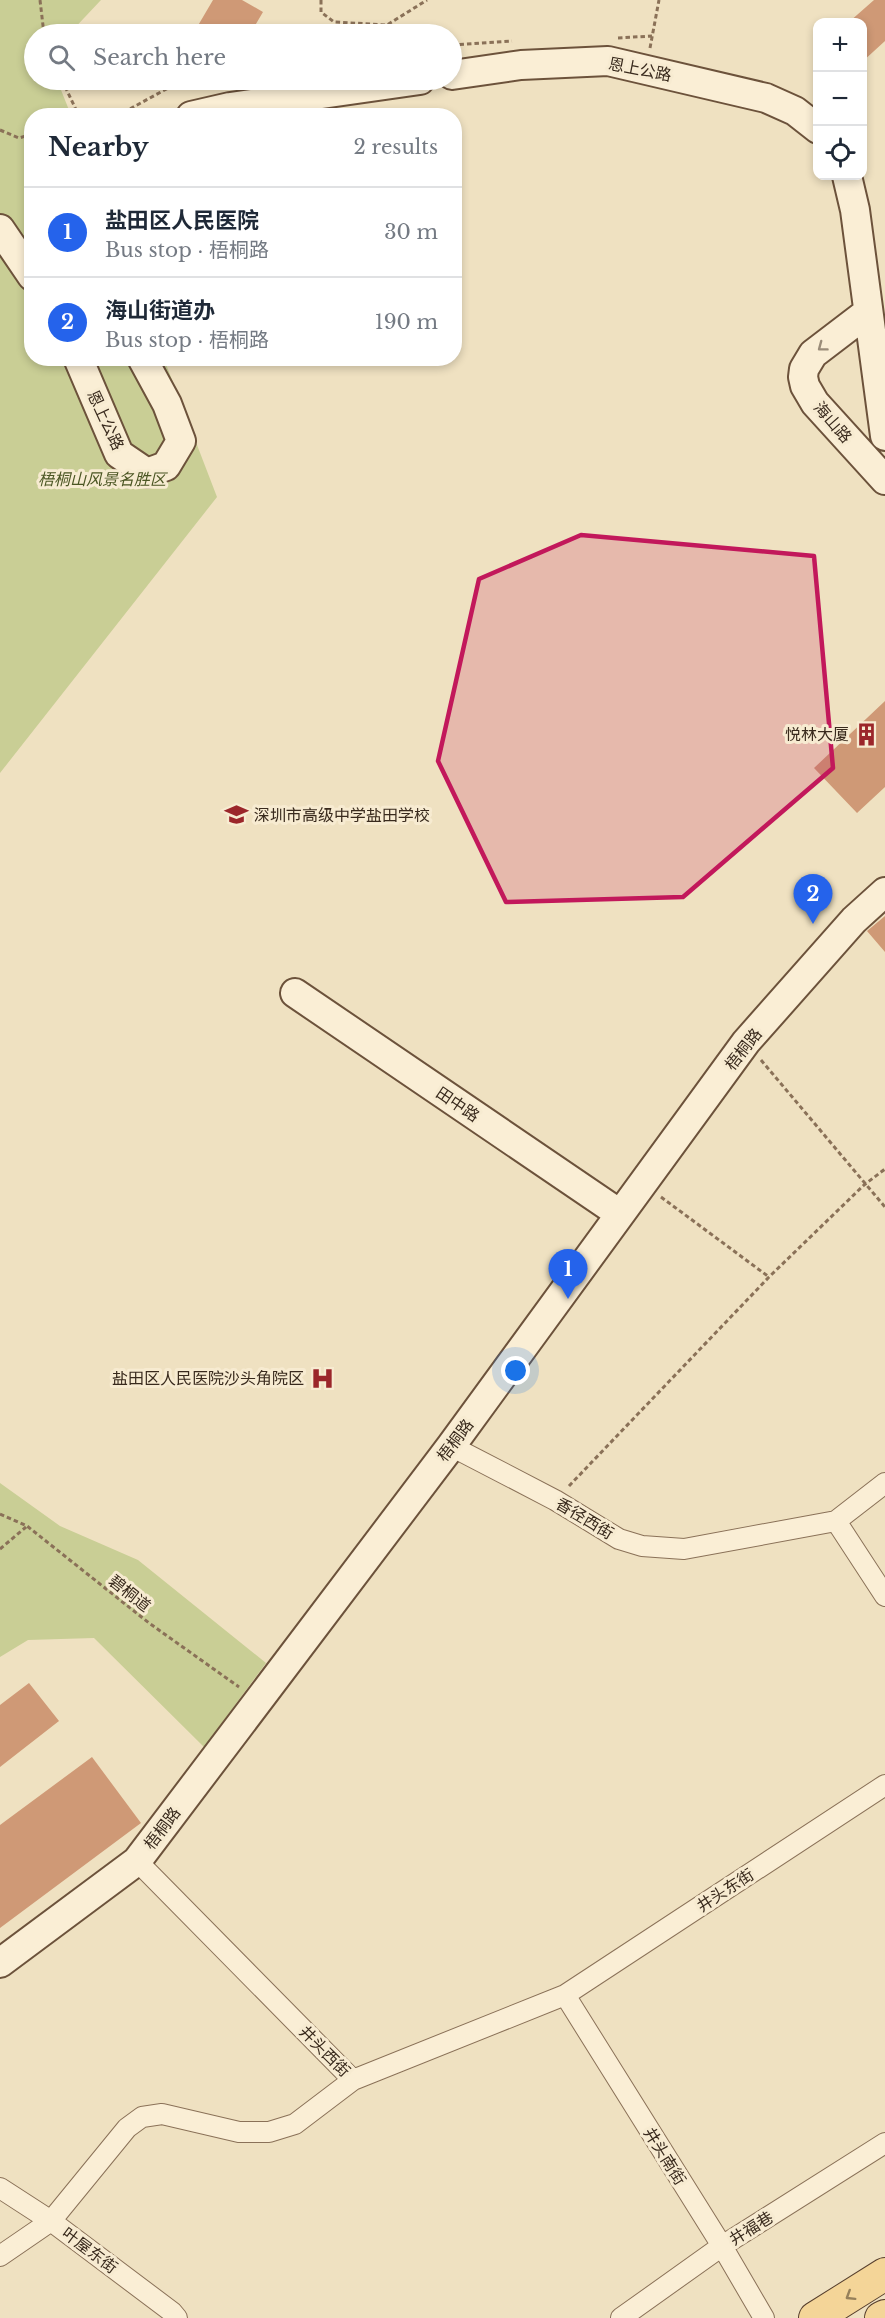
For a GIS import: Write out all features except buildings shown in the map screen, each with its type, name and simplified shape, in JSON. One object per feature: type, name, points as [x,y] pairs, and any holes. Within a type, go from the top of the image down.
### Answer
[{"type":"main road","points":[[815,2318],[885,2274]]},
{"type":"main road","points":[[881,2318],[885,2316]]},
{"type":"street","name":"恩上公路","points":[[462,74],[521,65],[608,61],[766,98],[795,111],[814,126]]},
{"type":"street","points":[[226,108],[350,90]]},
{"type":"street","points":[[848,180],[854,203],[885,436]]},
{"type":"street","points":[[0,229],[24,264]]},
{"type":"street","name":"海山路","points":[[868,312],[813,354],[804,369],[803,377],[815,403],[885,480]]},
{"type":"street","name":"恩上公路","points":[[81,366],[119,454],[147,473],[166,466],[182,441],[167,404],[146,366]]},
{"type":"street","name":"梧桐路","points":[[0,1963],[137,1862],[451,1446],[746,1042],[854,920],[885,892]]},
{"type":"street","name":"田中路","points":[[295,993],[620,1214]]},
{"type":"street","name":"香径西街","points":[[451,1446],[555,1500],[619,1539],[642,1546],[684,1550],[836,1521]]},
{"type":"street","points":[[885,1483],[836,1521],[885,1596]]},
{"type":"street","name":"井头东街","points":[[565,1995],[885,1785]]},
{"type":"street","name":"井头西街","points":[[137,1862],[353,2080],[565,1995]]},
{"type":"street","name":"井头南街","points":[[565,1995],[722,2246],[764,2318]]},
{"type":"street","points":[[0,2256],[51,2221],[127,2128],[142,2117],[162,2114],[239,2132],[269,2132],[295,2124],[353,2080]]},
{"type":"street","name":"井福巷","points":[[621,2318],[722,2246],[885,2144]]},
{"type":"street","name":"叶屋东街","points":[[0,2188],[51,2221],[177,2318]]},
{"type":"path","points":[[40,0],[43,24]]},
{"type":"path","points":[[321,0],[321,12],[334,22],[369,24]]},
{"type":"path","points":[[389,24],[427,0]]},
{"type":"path","points":[[645,70],[659,0]]},
{"type":"path","points":[[67,90],[75,108]]},
{"type":"path","points":[[132,108],[165,90]]},
{"type":"path","points":[[0,130],[19,138],[24,136]]},
{"type":"path","points":[[746,1042],[885,1208]]},
{"type":"path","points":[[555,1500],[768,1277],[864,1185],[885,1168]]},
{"type":"path","points":[[643,1184],[768,1277]]},
{"type":"path","name":"碧桐道","points":[[0,1515],[27,1526],[149,1623],[245,1691]]},
{"type":"path","points":[[0,1549],[27,1526]]},
{"type":"highlighted area","points":[[581,535],[814,556],[833,768],[683,897],[506,902],[438,761],[479,579]]},
{"type":"green space","name":"梧桐山风景名胜区","points":[[0,0],[101,0],[78,24],[24,24],[24,90],[61,90],[68,108],[24,108],[24,366],[167,366],[217,497],[0,773]]},
{"type":"green space","points":[[0,1483],[60,1526],[138,1560],[266,1663],[204,1747],[94,1638],[28,1640],[0,1657]]},
{"type":"place","name":"悦林大厦","points":[[867,734]]},
{"type":"place","name":"深圳市高级中学盐田学校","points":[[236,815]]},
{"type":"place","name":"海山街道办","points":[[813,924]]},
{"type":"place","name":"盐田区人民医院","points":[[568,1299]]},
{"type":"place","name":"盐田区人民医院沙头角院区","points":[[322,1378]]}]
